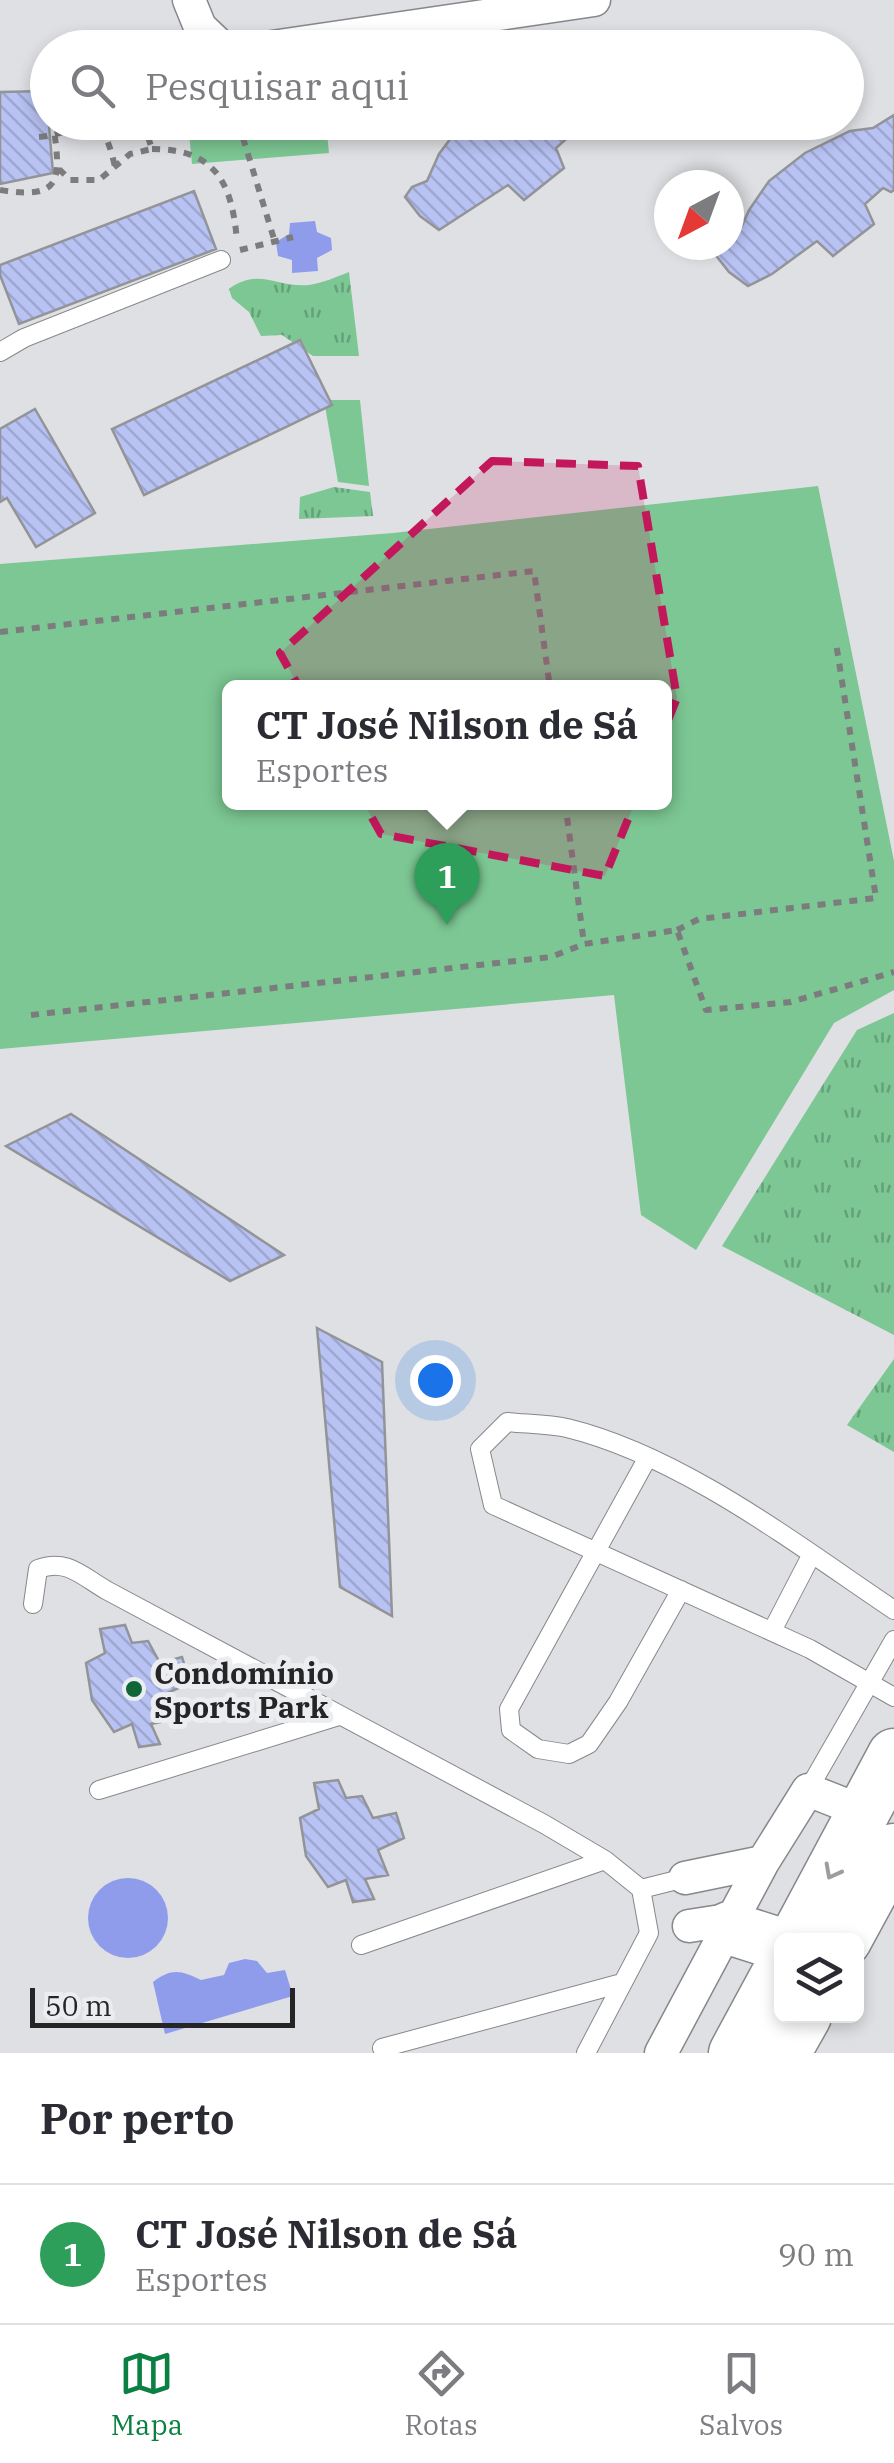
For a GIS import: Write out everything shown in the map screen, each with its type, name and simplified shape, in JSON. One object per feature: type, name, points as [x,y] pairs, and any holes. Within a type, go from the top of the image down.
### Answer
[{"type":"main road","points":[[847,1933],[879,1831],[894,1755]]},
{"type":"main road","points":[[800,1933],[879,1831]]},
{"type":"main road","points":[[690,1928],[774,1944]]},
{"type":"main road","points":[[735,2053],[774,1981]]},
{"type":"main road","points":[[784,2053],[800,2023]]},
{"type":"street","points":[[189,0],[203,30]]},
{"type":"street","points":[[388,30],[594,0]]},
{"type":"street","points":[[661,2053],[690,1928],[763,1862],[808,1790],[879,1831]]},
{"type":"street","points":[[685,1878],[763,1862]]},
{"type":"lane","points":[[0,352],[24,338],[221,260]]},
{"type":"lane","points":[[894,1610],[771,1526],[648,1456],[567,1428],[506,1422],[480,1449],[493,1505],[772,1632],[894,1697]]},
{"type":"lane","points":[[648,1456],[510,1708],[511,1730],[538,1749],[568,1754],[589,1744],[618,1702],[681,1590]]},
{"type":"lane","points":[[772,1632],[812,1554]]},
{"type":"lane","points":[[33,1604],[38,1569],[53,1563],[69,1568],[605,1860],[690,1928],[622,1983],[382,2048]]},
{"type":"lane","points":[[808,1790],[894,1640]]},
{"type":"lane","points":[[99,1790],[339,1716]]},
{"type":"lane","points":[[361,1945],[605,1860]]},
{"type":"lane","points":[[641,1889],[685,1878]]},
{"type":"lane","points":[[586,2053],[622,1983]]},
{"type":"path","points":[[0,190],[34,194],[45,190],[56,179],[59,169],[55,140]]},
{"type":"path","points":[[108,140],[114,167]]},
{"type":"path","points":[[149,140],[152,149]]},
{"type":"path","points":[[244,140],[274,239]]},
{"type":"path","points":[[59,169],[70,180],[88,182],[98,180],[130,154],[152,149],[183,150],[206,160],[222,181],[238,250],[294,237]]},
{"type":"path","points":[[0,632],[534,571],[549,680]]},
{"type":"path","points":[[31,1015],[550,958],[584,944],[677,930],[698,920],[876,898],[836,643]]},
{"type":"path","points":[[566,810],[584,944]]},
{"type":"path","points":[[677,930],[706,1010],[792,1002],[894,972]]},
{"type":"highlighted area","points":[[492,461],[638,466],[677,698],[605,876],[381,834],[280,653]]},
{"type":"green space","points":[[190,140],[328,140],[329,153],[192,164]]},
{"type":"green space","points":[[349,272],[359,356],[313,356],[282,335],[261,336],[249,312],[232,298],[229,289],[259,279],[309,285]]},
{"type":"green space","points":[[324,400],[360,400],[369,486],[338,482]]},
{"type":"green space","points":[[818,486],[894,861],[894,990],[834,1023],[696,1250],[641,1215],[614,995],[0,1049],[0,564],[393,533]]},
{"type":"green space","points":[[334,487],[370,492],[373,516],[299,519],[300,497]]},
{"type":"green space","points":[[894,1013],[894,1335],[722,1246],[857,1030]]},
{"type":"green space","points":[[894,1359],[894,1452],[847,1425]]},
{"type":"water","points":[[315,221],[317,232],[331,238],[332,250],[317,258],[318,271],[292,273],[292,260],[278,256],[276,242],[289,234],[290,223]]},
{"type":"water","points":[[120,1878],[136,1878],[157,1889],[168,1918],[157,1947],[136,1958],[120,1958],[106,1952],[94,1940],[88,1926],[88,1910],[94,1896],[106,1884]]},
{"type":"water","points":[[257,1961],[267,1973],[285,1970],[293,1996],[165,2034],[153,1982],[176,1972],[201,1980],[224,1975],[229,1963]]},
{"type":"building","points":[[30,91],[30,140],[50,140],[53,173],[0,184],[0,92]]},
{"type":"building","points":[[894,115],[894,190],[883,188],[865,204],[874,224],[833,256],[817,241],[772,274],[748,286],[729,272],[720,260],[744,260],[744,221],[769,181],[805,153],[832,140],[864,140],[864,129]]},
{"type":"building","points":[[450,140],[565,140],[556,148],[564,168],[524,200],[508,185],[439,230],[420,216],[405,197],[412,187],[427,181]]},
{"type":"building","points":[[194,191],[216,249],[19,324],[0,275],[0,265]]},
{"type":"building","points":[[300,340],[332,405],[144,495],[112,429]]},
{"type":"building","points":[[35,409],[95,513],[36,547],[7,498],[0,502],[0,429]]},
{"type":"building","points":[[71,1114],[284,1255],[230,1281],[6,1146]]},
{"type":"building","points":[[317,1328],[382,1362],[392,1616],[340,1587]]},
{"type":"building","name":"Condomínio Sports Park","points":[[125,1625],[132,1643],[148,1641],[160,1663],[182,1657],[190,1683],[165,1694],[175,1719],[151,1724],[160,1744],[139,1747],[132,1724],[114,1732],[92,1700],[86,1663],[105,1653],[100,1629]]},
{"type":"building","name":"Condomínio Sports Park","points":[[338,1780],[346,1798],[362,1796],[373,1818],[396,1813],[404,1838],[378,1850],[388,1875],[365,1879],[374,1899],[353,1902],[346,1880],[328,1887],[306,1856],[300,1818],[319,1809],[314,1783]]},
{"type":"place","name":"CT José Nilson de Sá","points":[[447,925]]},
{"type":"place","name":"Condomínio Sports Park","points":[[134,1689]]}]
